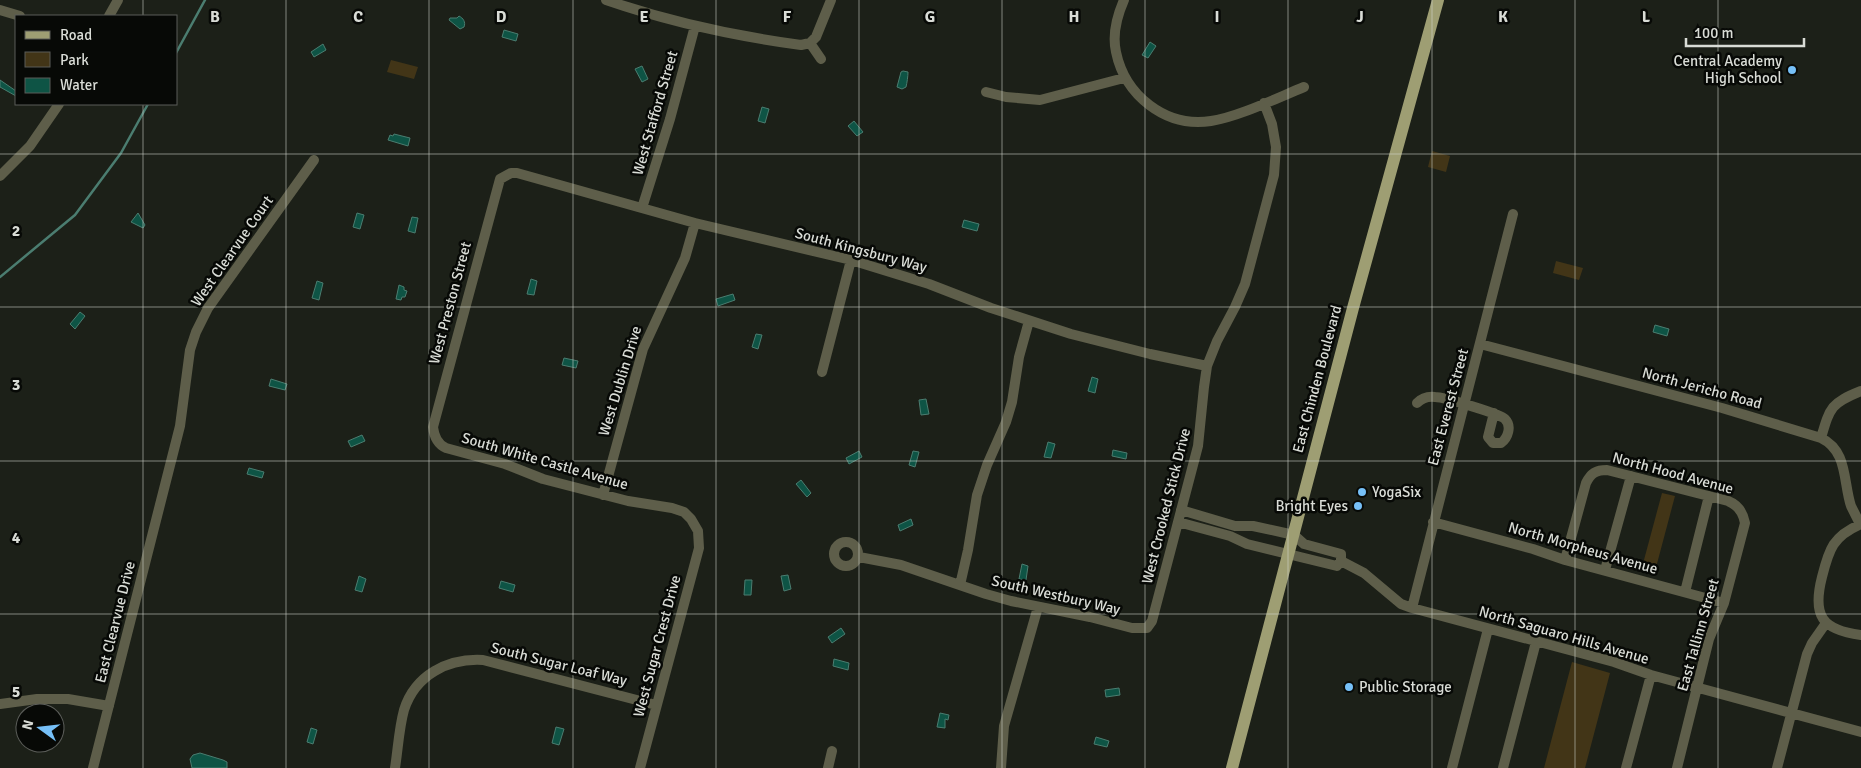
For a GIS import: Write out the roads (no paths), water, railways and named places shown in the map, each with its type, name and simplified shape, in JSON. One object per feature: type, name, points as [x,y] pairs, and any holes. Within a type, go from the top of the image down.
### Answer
[{"type":"main road","name":"East Chinden Boulevard","points":[[1232,768],[1352,308],[1438,0]]},
{"type":"street","points":[[110,15],[118,0]]},
{"type":"street","points":[[606,0],[637,5],[695,26],[801,45],[810,43],[816,37],[831,0]]},
{"type":"street","points":[[1124,0],[1118,12],[1114,34],[1116,52],[1124,78],[1142,100],[1165,115],[1184,121],[1211,121],[1304,87]]},
{"type":"street","points":[[0,10],[17,15]]},
{"type":"street","name":"West Stafford Street","points":[[642,208],[670,119],[695,26]]},
{"type":"street","points":[[810,43],[821,59]]},
{"type":"street","points":[[986,92],[1006,97],[1040,100],[1124,78]]},
{"type":"street","name":"West Crooked Stick Drive","points":[[1146,628],[1152,621],[1198,446],[1208,366],[1217,341],[1245,284],[1274,176],[1276,147],[1272,124],[1264,103]]},
{"type":"street","points":[[0,176],[30,146],[58,105]]},
{"type":"street","name":"West Clearvue Court","points":[[166,483],[181,420],[187,368],[196,332],[208,308],[314,160]]},
{"type":"street","name":"South Kingsbury Way","points":[[505,176],[517,173],[695,223],[851,260],[929,284],[1029,321],[1150,354],[1208,366]]},
{"type":"street","name":"West Preston Street","points":[[437,440],[433,427],[497,185],[500,179],[505,176]]},
{"type":"street","name":"East Everest Street","points":[[1412,608],[1513,214]]},
{"type":"street","name":"West Dublin Drive","points":[[603,495],[642,349],[685,258],[695,223]]},
{"type":"street","points":[[822,372],[851,260]]},
{"type":"street","points":[[960,585],[977,495],[1012,402],[1019,357],[1029,321]]},
{"type":"street","name":"North Jericho Road","points":[[1480,344],[1722,408],[1821,438],[1834,446],[1838,453],[1844,470],[1851,506],[1860,524]]},
{"type":"street","points":[[1821,438],[1828,413],[1837,402],[1861,391]]},
{"type":"street","points":[[1417,403],[1423,398],[1435,397],[1494,413]]},
{"type":"street","name":"South White Castle Avenue","points":[[437,440],[440,445],[446,448],[505,464],[543,478],[603,495],[684,512],[698,532]]},
{"type":"street","name":"North Hood Avenue","points":[[1565,560],[1586,483],[1590,475],[1595,471],[1607,470],[1732,502],[1742,511]]},
{"type":"street","points":[[1605,570],[1631,476]]},
{"type":"street","name":"East Clearvue Drive","points":[[93,768],[166,483]]},
{"type":"street","points":[[1684,592],[1709,496]]},
{"type":"street","points":[[1181,510],[1235,526],[1253,526],[1294,536]]},
{"type":"street","name":"East Tallinn Street","points":[[1677,768],[1709,639],[1724,603],[1745,523],[1742,511]]},
{"type":"street","points":[[1178,522],[1230,536],[1247,544],[1289,553]]},
{"type":"street","name":"North Morpheus Avenue","points":[[1433,522],[1724,603]]},
{"type":"street","points":[[1860,524],[1838,537],[1828,553],[1817,604],[1820,614],[1826,623],[1843,633],[1861,636]]},
{"type":"street","name":"West Sugar Crest Drive","points":[[640,768],[699,548],[698,532]]},
{"type":"street","name":"North Saguaro Hills Avenue","points":[[1289,553],[1337,566],[1341,561],[1341,554],[1304,544],[1294,536]]},
{"type":"street","name":"South Westbury Way","points":[[859,557],[901,565],[994,596],[1038,607],[1090,617],[1132,628],[1146,628]]},
{"type":"street","name":"North Saguaro Hills Avenue","points":[[1341,561],[1364,574],[1401,604],[1412,608],[1614,662],[1651,675],[1861,732]]},
{"type":"street","points":[[1001,768],[1004,726],[1038,607]]},
{"type":"street","points":[[1777,768],[1807,654],[1826,623]]},
{"type":"street","points":[[1452,768],[1488,629]]},
{"type":"street","points":[[1503,768],[1536,642]]},
{"type":"street","name":"South Sugar Loaf Way","points":[[395,768],[406,704],[415,688],[428,675],[456,661],[483,660],[656,705]]},
{"type":"street","points":[[1626,768],[1651,675]]},
{"type":"street","points":[[0,704],[37,699],[68,699],[109,706]]},
{"type":"street","points":[[828,768],[832,751]]},
{"type":"water","points":[[459,16],[465,23],[464,27],[460,29],[449,20]]},
{"type":"water","points":[[504,30],[518,34],[516,41],[502,37]]},
{"type":"water","points":[[1150,42],[1156,46],[1148,58],[1142,55]]},
{"type":"water","points":[[323,44],[326,50],[314,57],[311,52]]},
{"type":"water","points":[[642,66],[648,79],[642,82],[635,69]]},
{"type":"water","points":[[901,72],[908,72],[908,74],[906,87],[902,89],[897,87]]},
{"type":"water","points":[[0,80],[15,90],[15,95],[0,87]]},
{"type":"water","points":[[762,107],[769,109],[765,123],[758,121]]},
{"type":"water","points":[[854,121],[863,132],[857,136],[848,126]]},
{"type":"water","points":[[394,134],[410,138],[408,146],[388,140],[390,135],[393,136]]},
{"type":"water","points":[[138,213],[145,225],[143,228],[131,222]]},
{"type":"water","points":[[357,213],[364,215],[360,229],[353,227]]},
{"type":"water","points":[[412,217],[418,218],[415,233],[408,231]]},
{"type":"water","points":[[964,220],[979,224],[977,231],[962,227]]},
{"type":"water","points":[[531,279],[537,281],[534,295],[527,294]]},
{"type":"water","points":[[317,281],[323,283],[319,300],[312,298]]},
{"type":"water","points":[[399,285],[407,291],[405,297],[402,297],[401,300],[396,299]]},
{"type":"water","points":[[733,294],[735,300],[718,306],[716,299]]},
{"type":"water","points":[[80,312],[85,316],[75,329],[70,324]]},
{"type":"water","points":[[1655,325],[1669,329],[1667,336],[1653,332]]},
{"type":"water","points":[[756,334],[762,335],[758,349],[752,347]]},
{"type":"water","points":[[564,358],[578,361],[576,368],[562,365]]},
{"type":"water","points":[[1092,377],[1098,379],[1095,393],[1088,391]]},
{"type":"water","points":[[271,379],[287,384],[285,390],[269,386]]},
{"type":"water","points":[[926,399],[929,414],[921,415],[919,400]]},
{"type":"water","points":[[362,435],[365,441],[351,447],[348,441]]},
{"type":"water","points":[[1048,442],[1055,444],[1051,458],[1044,457]]},
{"type":"water","points":[[1113,450],[1127,453],[1126,459],[1112,456]]},
{"type":"water","points":[[859,451],[862,457],[849,464],[846,458]]},
{"type":"water","points":[[913,451],[919,452],[915,467],[909,465]]},
{"type":"water","points":[[249,468],[264,472],[262,478],[247,474]]},
{"type":"water","points":[[801,480],[811,493],[807,497],[796,484]]},
{"type":"water","points":[[911,519],[913,525],[900,531],[898,525]]},
{"type":"water","points":[[1022,564],[1028,566],[1026,580],[1019,579]]},
{"type":"water","points":[[788,575],[791,589],[784,591],[781,576]]},
{"type":"water","points":[[359,576],[366,579],[362,592],[355,590]]},
{"type":"water","points":[[745,580],[752,580],[751,595],[744,595]]},
{"type":"water","points":[[501,581],[515,585],[513,592],[499,588]]},
{"type":"water","points":[[841,628],[845,634],[832,643],[828,637]]},
{"type":"water","points":[[834,659],[849,663],[848,670],[833,666]]},
{"type":"water","points":[[1119,688],[1120,695],[1106,697],[1105,690]]},
{"type":"water","points":[[940,713],[949,715],[948,720],[945,719],[945,728],[937,727]]},
{"type":"water","points":[[556,727],[564,729],[559,745],[552,743]]},
{"type":"water","points":[[311,728],[317,730],[313,744],[307,742]]},
{"type":"water","points":[[1096,737],[1109,741],[1107,747],[1094,744]]},
{"type":"water","points":[[200,753],[227,762],[227,768],[192,768],[190,759],[193,755]]},
{"type":"waterway","points":[[178,49],[205,0]]},
{"type":"waterway","points":[[0,277],[75,215],[121,153],[147,105]]},
{"type":"place","name":"Central Academy High School","points":[[1792,70]]},
{"type":"place","name":"YogaSix","points":[[1362,492]]},
{"type":"place","name":"Bright Eyes","points":[[1358,506]]},
{"type":"place","name":"Public Storage","points":[[1349,687]]}]
